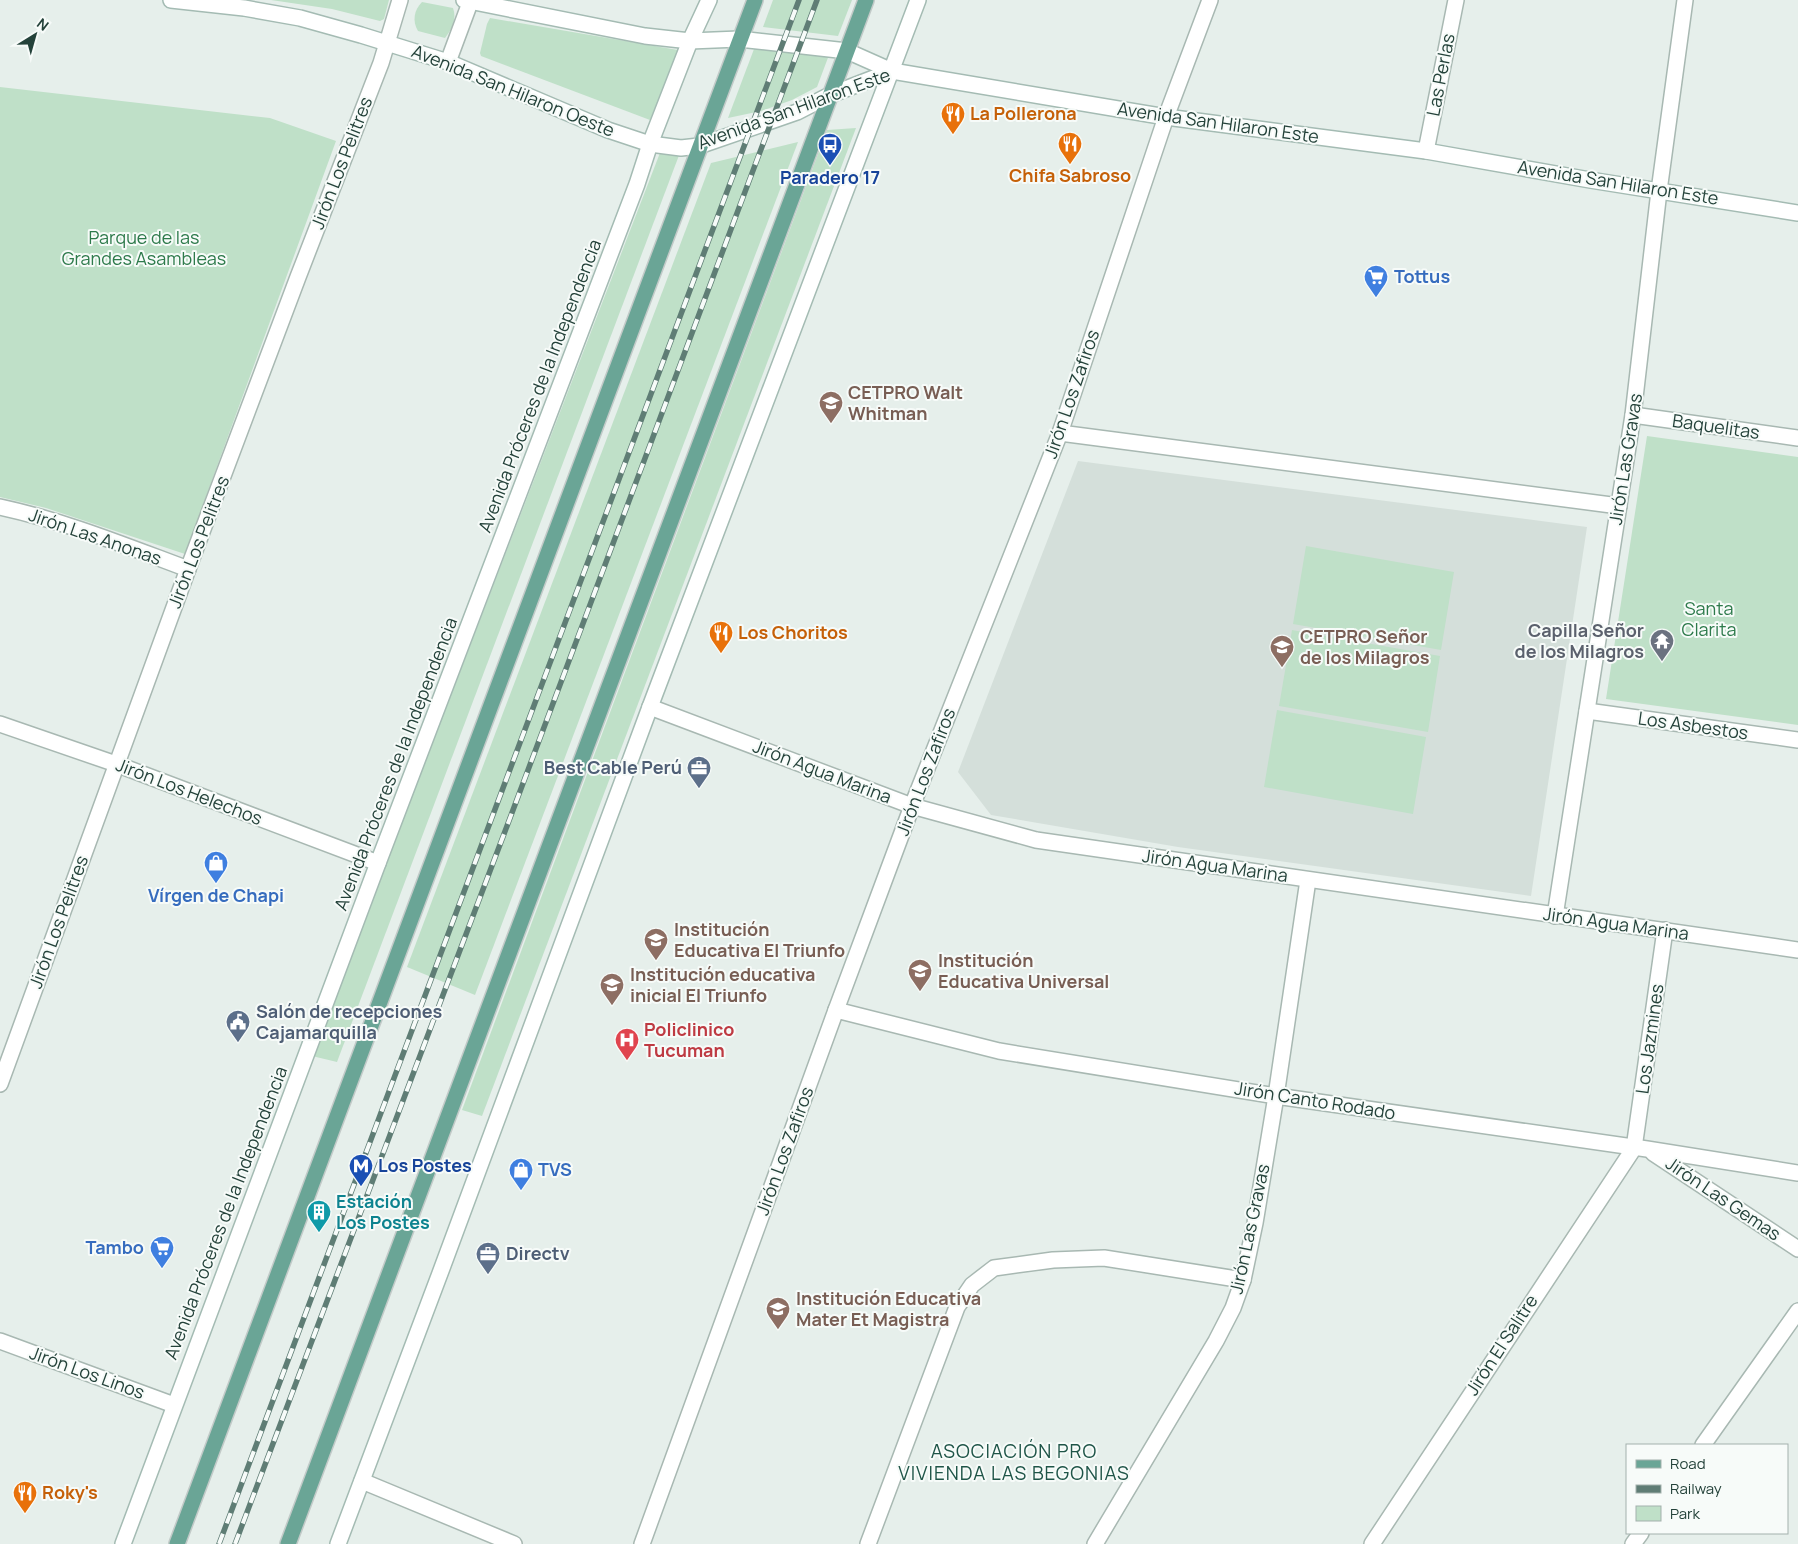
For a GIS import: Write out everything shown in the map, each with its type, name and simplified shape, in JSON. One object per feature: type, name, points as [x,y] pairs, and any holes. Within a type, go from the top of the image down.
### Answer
[{"type":"main road","points":[[177,1544],[739,38],[755,0]]},
{"type":"main road","points":[[288,1544],[866,0]]},
{"type":"street","name":"Avenida San Hilaron Oeste","points":[[171,0],[244,8],[300,18],[388,43],[448,62],[608,130],[650,144]]},
{"type":"street","name":"Jirón Los Pelitres","points":[[0,1084],[188,570],[388,43],[400,0]]},
{"type":"street","points":[[448,62],[469,0],[645,36],[690,41],[739,38],[847,51],[892,71]]},
{"type":"street","name":"Avenida Próceres de la Independencia","points":[[123,1544],[378,863],[637,184],[650,144],[708,0]]},
{"type":"street","points":[[338,1544],[650,707],[918,0]]},
{"type":"street","name":"Jirón Los Zafiros","points":[[642,1544],[912,806],[1060,433],[1166,117],[1210,0]]},
{"type":"street","name":"Las Perlas","points":[[1426,151],[1456,0]]},
{"type":"street","name":"Jirón Las Gravas","points":[[1555,916],[1633,416],[1659,191],[1685,0]]},
{"type":"street","name":"Avenida San Hilaron Este","points":[[650,144],[681,148],[699,146],[797,112],[830,95],[892,71],[1166,117],[1426,151],[1798,213]]},
{"type":"street","name":"Baquelitas","points":[[1633,416],[1798,438]]},
{"type":"street","points":[[1060,433],[1619,506]]},
{"type":"street","name":"Jirón Las Anonas","points":[[0,507],[93,533],[188,570]]},
{"type":"street","name":"Jirón Agua Marina","points":[[650,707],[912,806],[1036,840],[1798,950]]},
{"type":"street","name":"Los Asbestos","points":[[1587,712],[1798,740]]},
{"type":"street","name":"Jirón Los Helechos","points":[[0,724],[116,764],[378,863]]},
{"type":"street","name":"Jirón Las Gravas","points":[[1095,1544],[1216,1341],[1233,1308],[1243,1280],[1255,1223],[1276,1096],[1308,880]]},
{"type":"street","name":"Los Jazmines","points":[[1641,1148],[1665,930]]},
{"type":"street","name":"Jirón Canto Rodado","points":[[836,1010],[999,1051],[1276,1096],[1641,1148],[1798,1173]]},
{"type":"street","name":"Jirón Las Gemas","points":[[1641,1148],[1798,1249]]},
{"type":"street","name":"Jirón El Salitre","points":[[1372,1544],[1641,1148]]},
{"type":"street","points":[[868,1544],[957,1306],[972,1285],[994,1268],[1053,1260],[1104,1258],[1243,1280]]},
{"type":"street","points":[[1704,1444],[1798,1311]]},
{"type":"street","name":"Jirón Los Linos","points":[[0,1341],[174,1405]]},
{"type":"street","points":[[362,1481],[514,1544]]},
{"type":"shaded area","name":"CETPRO Señor de los Milagros","points":[[1078,461],[1587,527],[1531,896],[1178,847],[991,815],[958,772]]},
{"type":"green space","points":[[271,0],[389,0],[384,19],[380,21],[332,9]]},
{"type":"green space","points":[[773,0],[852,0],[838,36],[763,27]]},
{"type":"green space","points":[[422,2],[453,8],[453,24],[445,38],[418,31],[415,16],[417,8]]},
{"type":"green space","points":[[490,18],[678,50],[650,120],[481,56],[480,53]]},
{"type":"green space","points":[[754,49],[829,55],[817,87],[792,100],[761,111],[728,118]]},
{"type":"green space","name":"Parque de las Grandes Asambleas","points":[[0,87],[270,118],[336,141],[185,554],[46,508],[0,497]]},
{"type":"green space","points":[[856,128],[482,1116],[462,1110],[827,130]]},
{"type":"green space","points":[[798,142],[475,995],[407,967],[711,163]]},
{"type":"green space","points":[[663,145],[681,150],[337,1062],[312,1056]]},
{"type":"green space","name":"Santa Clarita","points":[[1647,436],[1798,457],[1798,725],[1606,699]]},
{"type":"green space","points":[[1306,546],[1454,572],[1441,650],[1293,624]]},
{"type":"green space","points":[[1292,630],[1440,656],[1428,732],[1279,706]]},
{"type":"green space","points":[[1277,710],[1426,737],[1413,814],[1264,787]]},
{"type":"railway","points":[[219,1544],[799,0]]},
{"type":"railway","points":[[235,1544],[817,0]]},
{"type":"place","name":"La Pollerona","points":[[953,135]]},
{"type":"place","name":"Chifa Sabroso","points":[[1070,165]]},
{"type":"place","name":"Paradero 17","points":[[830,166]]},
{"type":"place","name":"Tottus","points":[[1376,298]]},
{"type":"place","name":"CETPRO Walt Whitman","points":[[831,424]]},
{"type":"place","name":"Los Choritos","points":[[721,654]]},
{"type":"place","name":"Capilla Señor de los Milagros","points":[[1662,662]]},
{"type":"place","name":"CETPRO Señor de los Milagros","points":[[1282,668]]},
{"type":"place","name":"Best Cable Perú","points":[[699,789]]},
{"type":"place","name":"Vírgen de Chapi","points":[[216,884]]},
{"type":"place","name":"Institución Educativa El Triunfo","points":[[656,961]]},
{"type":"place","name":"Institución Educativa Universal","points":[[920,992]]},
{"type":"place","name":"Institución educativa inicial El Triunfo","points":[[612,1006]]},
{"type":"place","name":"Salón de recepciones Cajamarquilla","points":[[238,1043]]},
{"type":"place","name":"Policlinico Tucuman","points":[[627,1061]]},
{"type":"place","name":"Los Postes","points":[[361,1187]]},
{"type":"place","name":"TVS","points":[[521,1191]]},
{"type":"place","name":"Estación Los Postes","points":[[319,1233]]},
{"type":"place","name":"Tambo","points":[[162,1269]]},
{"type":"place","name":"Directv","points":[[488,1275]]},
{"type":"place","name":"Institución Educativa Mater Et Magistra","points":[[778,1330]]},
{"type":"place","name":"Roky's","points":[[25,1514]]},
{"type":"district","name":"ASOCIACIÓN PRO VIVIENDA LAS BEGONIAS","points":[[1014,1462]]}]
